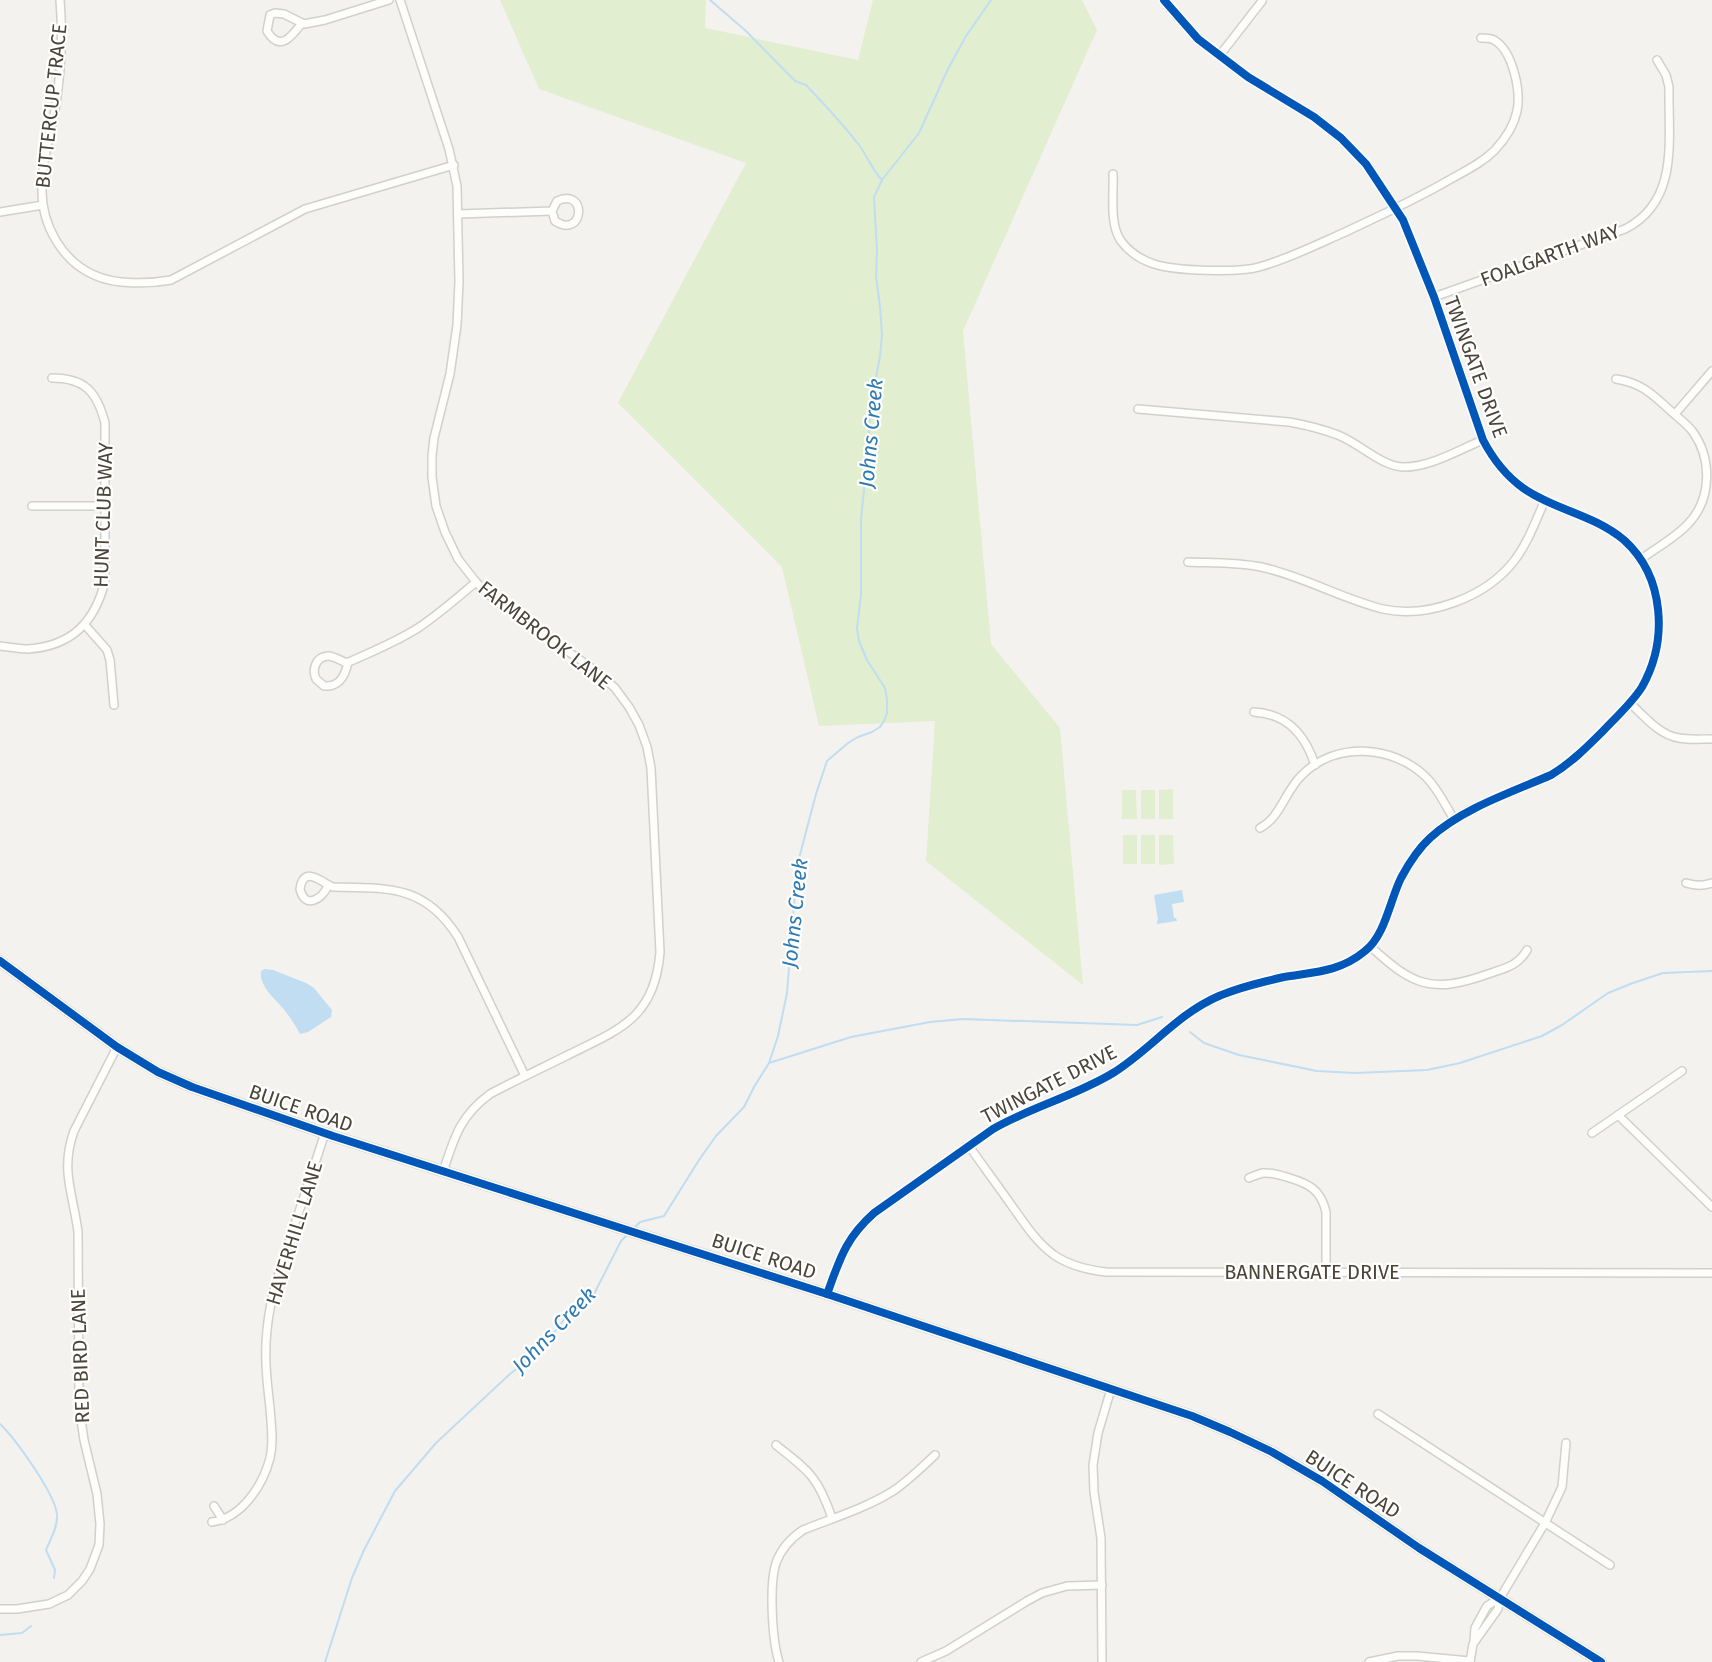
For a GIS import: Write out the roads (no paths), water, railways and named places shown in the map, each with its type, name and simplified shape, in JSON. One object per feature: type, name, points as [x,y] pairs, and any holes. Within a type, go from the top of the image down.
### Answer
[{"type":"street","name":"BUTTERCUP TRACE","points":[[60,0],[60,56],[55,106],[42,179],[43,205],[49,228],[59,247],[74,263],[94,275],[112,280],[154,283],[171,280],[305,210],[454,165]]},
{"type":"street","points":[[302,23],[289,39],[283,42],[272,39],[267,31],[270,15],[275,13],[284,14],[302,23],[325,20],[388,0]]},
{"type":"street","name":"FARMBROOK LANE","points":[[400,0],[454,165],[457,186],[459,282],[457,325],[450,374],[434,438],[432,477],[436,506],[445,532],[458,558],[476,582],[500,604],[596,671],[615,688],[639,725],[651,768],[660,952],[653,989],[640,1011],[620,1029],[490,1094],[469,1112],[455,1134],[443,1172]]},
{"type":"street","name":"TWINGATE DRIVE","points":[[827,1294],[842,1252],[861,1225],[874,1213],[1007,1121],[1112,1074],[1182,1017],[1216,997],[1260,983],[1319,973],[1350,961],[1367,950],[1380,930],[1400,880],[1412,860],[1431,837],[1454,819],[1564,768],[1580,755],[1630,703],[1641,688],[1650,671],[1656,651],[1659,632],[1656,594],[1650,576],[1625,542],[1592,519],[1524,489],[1508,476],[1494,459],[1483,440],[1434,297],[1403,220],[1366,164],[1341,138],[1314,117],[1248,77],[1198,39],[1164,0]]},
{"type":"street","points":[[1220,55],[1262,1]]},
{"type":"street","points":[[1113,174],[1114,221],[1120,239],[1130,251],[1154,264],[1169,268],[1219,270],[1257,268],[1298,253],[1417,199],[1484,159],[1503,140],[1517,113],[1518,90],[1510,62],[1503,49],[1493,40],[1481,38]]},
{"type":"street","name":"FOALGARTH WAY","points":[[1434,297],[1625,229],[1635,224],[1655,205],[1666,177],[1668,162],[1669,87],[1666,75],[1657,60]]},
{"type":"street","points":[[564,198],[569,198],[579,207],[576,222],[564,225],[555,221],[552,211],[557,201],[564,198]]},
{"type":"street","points":[[0,212],[43,205]]},
{"type":"street","points":[[458,214],[552,211]]},
{"type":"street","points":[[1675,414],[1712,370]]},
{"type":"street","name":"HUNT CLUB WAY","points":[[0,646],[25,649],[53,645],[69,637],[85,625],[99,601],[105,581],[106,436],[102,411],[93,395],[82,384],[67,378],[52,378]]},
{"type":"street","points":[[1616,379],[1642,386],[1693,431],[1704,450],[1708,471],[1706,492],[1700,508],[1689,524],[1640,560]]},
{"type":"street","points":[[1138,410],[1289,422],[1311,426],[1339,435],[1386,463],[1401,467],[1412,467],[1430,462],[1483,440]]},
{"type":"street","points":[[1188,562],[1261,567],[1382,608],[1404,612],[1427,610],[1474,594],[1503,574],[1515,561],[1524,546],[1545,500]]},
{"type":"street","points":[[32,506],[106,506]]},
{"type":"street","points":[[348,662],[344,675],[334,685],[324,686],[316,679],[314,668],[321,658],[327,656],[348,662],[384,646],[416,629],[448,607],[476,582]]},
{"type":"street","points":[[85,625],[106,650],[110,660],[114,705]]},
{"type":"street","points":[[1630,703],[1660,731],[1669,736],[1680,739],[1712,739]]},
{"type":"street","points":[[1254,712],[1276,716],[1291,725],[1306,743],[1314,765]]},
{"type":"street","points":[[1260,828],[1272,820],[1294,783],[1314,765],[1332,756],[1353,751],[1374,751],[1395,756],[1412,765],[1427,778],[1454,819]]},
{"type":"street","points":[[1686,883],[1704,886],[1712,883]]},
{"type":"street","points":[[328,886],[395,890],[419,898],[440,913],[458,937],[525,1076]]},
{"type":"street","points":[[1370,946],[1406,975],[1424,982],[1442,985],[1465,982],[1514,965],[1522,959],[1527,950]]},
{"type":"street","name":"BUICE ROAD","points":[[0,961],[117,1047],[158,1072],[192,1087],[443,1172],[827,1294],[1192,1416],[1230,1432],[1272,1452],[1322,1481],[1421,1549],[1601,1662]]},
{"type":"street","name":"RED BIRD LANE","points":[[0,1609],[49,1604],[68,1595],[90,1569],[99,1545],[100,1524],[97,1494],[84,1440],[79,1406],[78,1232],[67,1176],[67,1157],[74,1131],[117,1047]]},
{"type":"street","points":[[1592,1133],[1682,1071]]},
{"type":"street","points":[[1618,1115],[1712,1207]]},
{"type":"street","name":"HAVERHILL LANE","points":[[212,1522],[223,1520],[248,1501],[270,1459],[272,1434],[266,1354],[269,1310],[324,1133]]},
{"type":"street","name":"BANNERGATE DRIVE","points":[[969,1146],[1036,1239],[1053,1254],[1075,1266],[1091,1270],[1106,1272],[1712,1274]]},
{"type":"street","points":[[1249,1178],[1260,1173],[1271,1173],[1305,1183],[1318,1193],[1326,1212],[1326,1272]]},
{"type":"street","points":[[1102,1662],[1101,1538],[1094,1492],[1093,1465],[1098,1433],[1111,1389]]},
{"type":"street","points":[[1378,1414],[1610,1565]]},
{"type":"street","points":[[1369,1662],[1398,1656],[1417,1656],[1470,1662],[1473,1644],[1498,1609],[1500,1598],[1545,1523],[1562,1487],[1566,1443]]},
{"type":"street","points":[[776,1445],[814,1478],[824,1495],[832,1518]]},
{"type":"street","points":[[779,1662],[773,1630],[774,1577],[777,1562],[784,1547],[803,1530],[892,1492],[935,1455]]},
{"type":"street","points":[[214,1506],[223,1520]]},
{"type":"street","points":[[921,1662],[946,1651],[1042,1593],[1067,1586],[1102,1585]]},
{"type":"water","points":[[1182,890],[1184,902],[1172,904],[1174,918],[1177,921],[1157,924],[1154,895]]},
{"type":"water","points":[[273,970],[314,988],[332,1010],[331,1017],[308,1032],[300,1034],[263,983],[261,971]]},
{"type":"waterway","points":[[710,0],[746,31],[795,81],[806,85],[853,137],[882,180]]},
{"type":"waterway","name":"Johns Creek","points":[[633,1229],[640,1222],[664,1216],[716,1136],[744,1107],[769,1063],[778,1036],[787,993],[797,866],[827,761],[848,743],[880,727],[887,713],[885,688],[867,660],[857,629],[861,594],[861,520],[870,410],[882,335],[876,276],[874,197],[882,180],[919,133],[948,69],[966,36],[991,0]]},
{"type":"waterway","points":[[1190,1032],[1204,1043],[1239,1055],[1317,1071],[1355,1073],[1427,1070],[1460,1063],[1542,1036],[1608,993],[1633,983],[1663,973],[1712,971]]},
{"type":"waterway","points":[[769,1063],[851,1037],[930,1022],[963,1019],[1137,1025],[1162,1017]]},
{"type":"waterway","name":"Johns Creek","points":[[325,1662],[352,1578],[395,1491],[436,1443],[510,1374],[542,1348],[563,1321],[594,1294],[621,1241],[629,1233]]},
{"type":"waterway","points":[[0,1424],[34,1467],[55,1506],[56,1524],[46,1550],[55,1570],[54,1578]]},
{"type":"waterway","points":[[0,1635],[22,1633],[31,1626]]}]
